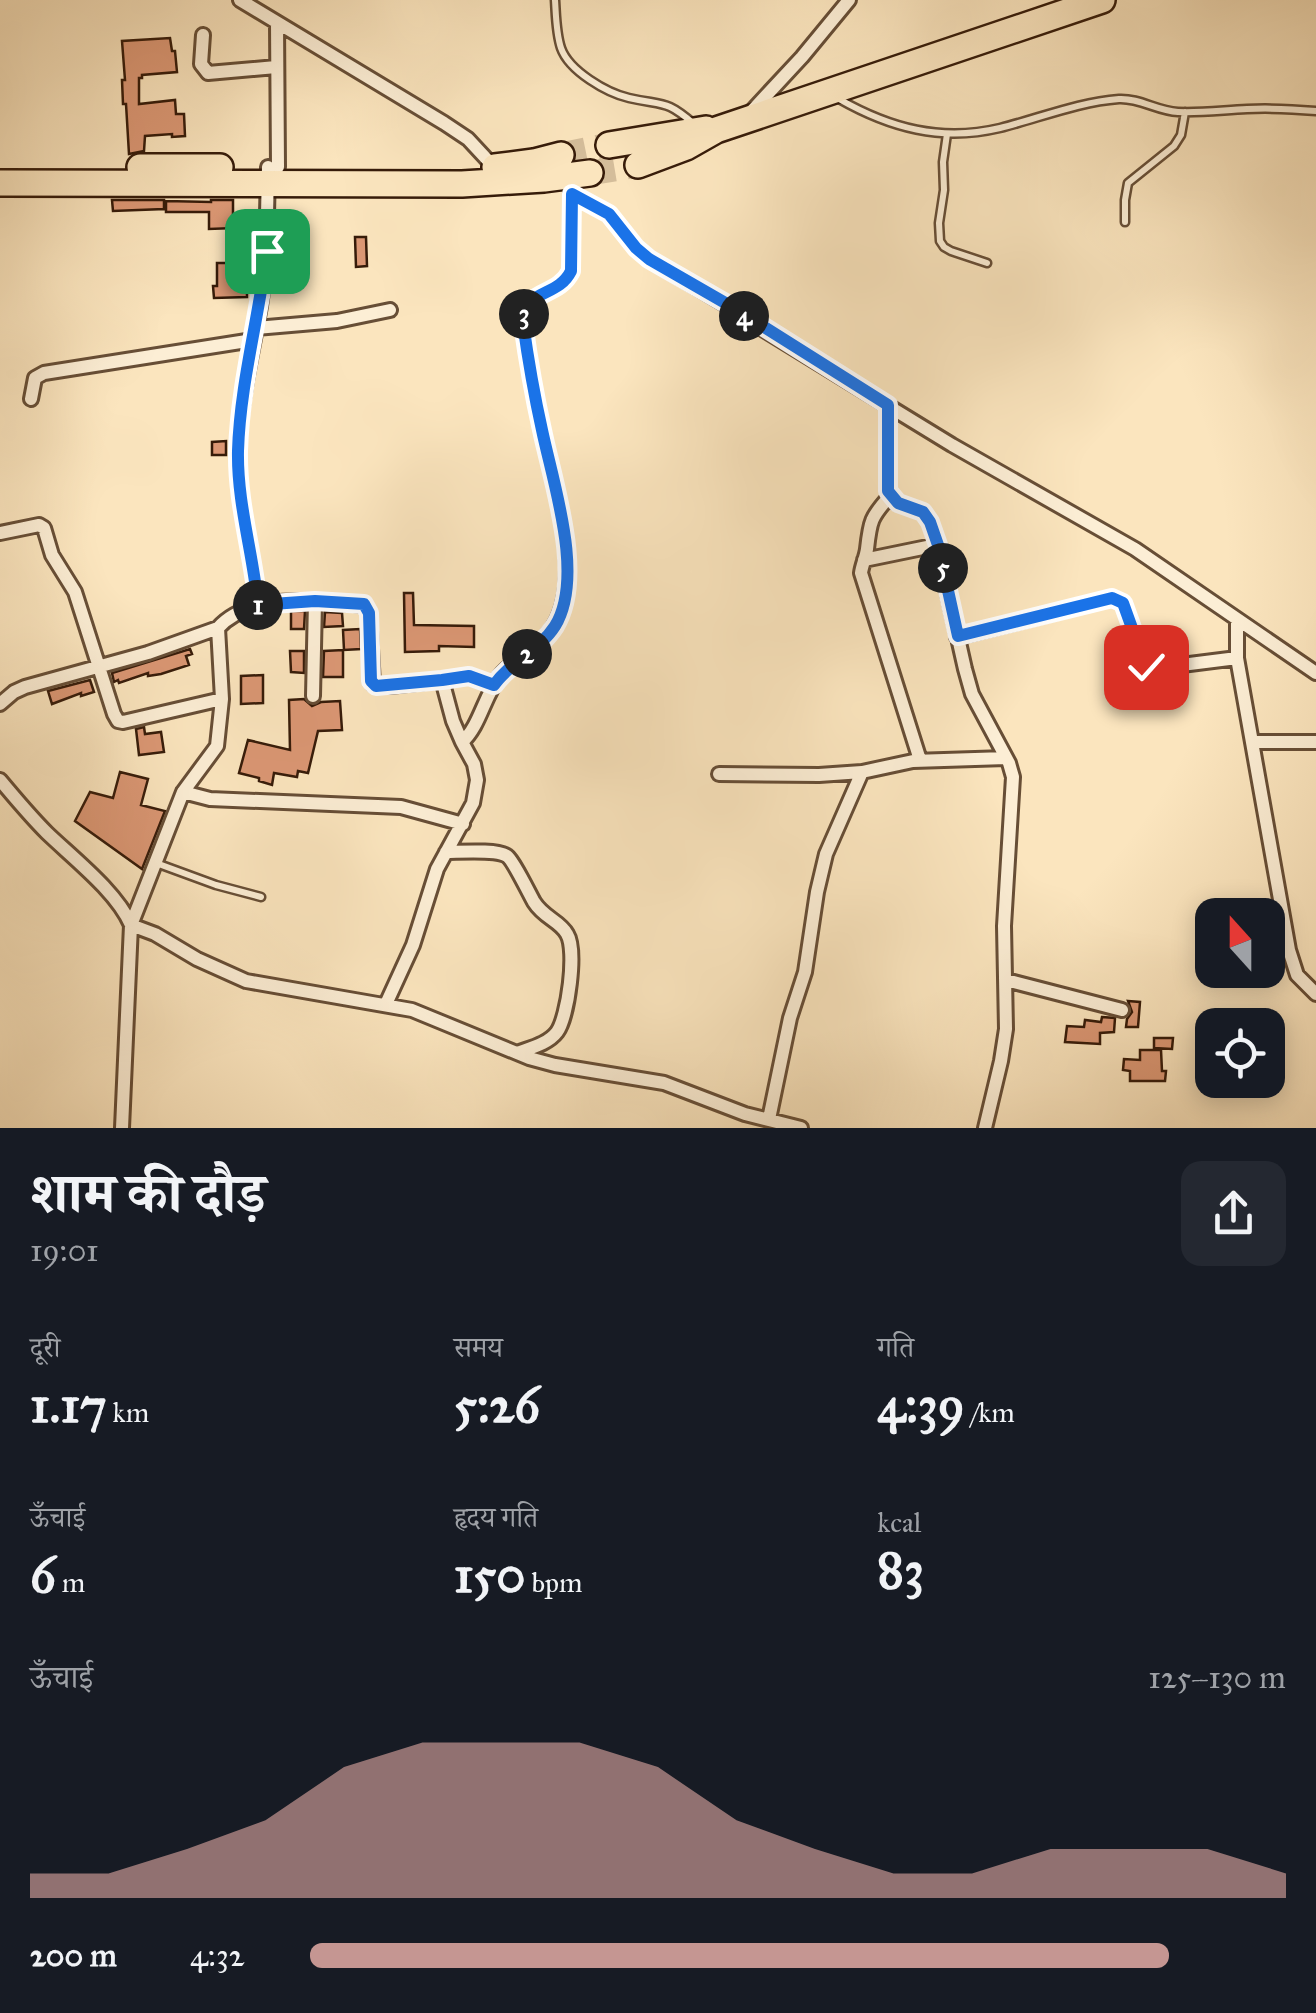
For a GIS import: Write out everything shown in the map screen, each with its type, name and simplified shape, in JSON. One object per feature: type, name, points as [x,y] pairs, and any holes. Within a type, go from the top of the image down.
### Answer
[{"type":"highway","points":[[609,145],[707,132],[742,122],[1102,0]]},
{"type":"highway","points":[[638,164],[663,156],[707,132]]},
{"type":"highway","points":[[0,183],[494,167],[534,162],[573,175]]},
{"type":"highway","points":[[0,167],[272,173],[462,184],[573,175]]},
{"type":"street","points":[[240,0],[444,123],[468,139],[494,167]]},
{"type":"street","points":[[742,122],[849,0]]},
{"type":"street","points":[[258,605],[240,495],[238,452],[267,251],[277,22]]},
{"type":"street","points":[[203,35],[201,64],[208,73],[276,67]]},
{"type":"street","points":[[573,175],[649,259],[1134,550],[1316,673]]},
{"type":"street","points":[[462,742],[504,672],[539,645],[554,626],[566,590],[566,546],[523,323],[530,300],[558,287],[571,271],[573,175]]},
{"type":"street","points":[[30,398],[35,378],[44,373],[390,310]]},
{"type":"street","points":[[888,405],[890,496],[923,512],[930,522],[972,694],[1012,770],[1005,903],[1006,1029],[984,1128]]},
{"type":"street","points":[[890,496],[868,528],[862,579],[920,760]]},
{"type":"street","points":[[0,533],[39,525],[44,528],[52,555],[75,592],[114,714],[120,722],[222,699]]},
{"type":"street","points":[[864,560],[938,545]]},
{"type":"street","points":[[958,636],[1112,598],[1123,603],[1143,663],[1150,669],[1237,658]]},
{"type":"street","points":[[0,704],[18,690],[180,643],[218,628],[258,605],[315,601],[366,606],[371,681],[376,686],[469,676],[494,685]]},
{"type":"street","points":[[313,696],[315,601]]},
{"type":"street","points":[[1237,618],[1237,658],[1289,950],[1297,975],[1314,990]]},
{"type":"street","points":[[122,1128],[131,925],[182,792],[217,746],[222,699],[218,628]]},
{"type":"street","points":[[386,1004],[407,960],[446,852],[474,803],[474,764],[462,742],[442,680]]},
{"type":"street","points":[[1252,742],[1316,742]]},
{"type":"street","points":[[719,774],[862,772],[920,760],[1006,758]]},
{"type":"street","points":[[769,1119],[804,972],[826,854],[862,772]]},
{"type":"street","points":[[0,780],[126,912],[131,925],[155,934],[198,960],[246,980],[386,1004],[431,1017],[555,1066],[664,1083],[746,1114],[801,1128]]},
{"type":"street","points":[[182,792],[210,799],[401,806],[463,824]]},
{"type":"street","points":[[446,852],[498,852],[509,857],[541,912],[569,937],[572,952],[563,1021],[548,1040],[517,1053]]},
{"type":"street","points":[[1006,980],[1122,1010]]},
{"type":"lane","points":[[555,0],[559,42],[570,63],[611,92],[673,106],[707,132]]},
{"type":"lane","points":[[829,93],[910,130],[946,134],[1000,128],[1078,105],[1115,99],[1185,112],[1260,108],[1316,111]]},
{"type":"lane","points":[[1124,222],[1128,183],[1174,146],[1181,135],[1185,112]]},
{"type":"lane","points":[[946,134],[940,241],[951,251],[987,262]]},
{"type":"lane","points":[[155,862],[260,897]]},
{"type":"building","points":[[170,38],[177,72],[142,75],[139,104],[175,100],[176,114],[184,114],[185,136],[145,136],[144,151],[129,154],[122,41]]},
{"type":"building","points":[[112,200],[164,200],[164,209],[113,211]]},
{"type":"building","points":[[233,200],[233,215],[252,214],[253,231],[209,229],[209,212],[166,212],[166,201]]},
{"type":"building","points":[[355,237],[366,237],[367,266],[356,267]]},
{"type":"building","points":[[217,263],[254,263],[253,284],[247,283],[247,297],[214,298]]},
{"type":"building","points":[[278,274],[291,274],[292,292],[278,292]]},
{"type":"building","points":[[226,441],[226,455],[212,455],[212,442]]},
{"type":"building","points":[[404,593],[413,593],[414,625],[474,626],[474,647],[439,646],[439,651],[405,652]]},
{"type":"building","points":[[291,611],[305,611],[304,629],[291,629]]},
{"type":"building","points":[[325,612],[342,613],[343,626],[324,627]]},
{"type":"building","points":[[360,629],[361,649],[344,650],[343,630]]},
{"type":"building","points":[[190,649],[192,654],[186,656],[189,665],[114,682],[112,673]]},
{"type":"building","points":[[343,650],[343,677],[323,677],[324,651]]},
{"type":"building","points":[[290,651],[304,651],[304,673],[291,672]]},
{"type":"building","points":[[263,675],[263,703],[241,704],[241,676]]},
{"type":"building","points":[[90,680],[94,692],[52,704],[48,691]]},
{"type":"building","points":[[304,699],[312,706],[340,701],[342,730],[318,731],[308,773],[298,771],[297,777],[274,773],[272,785],[239,773],[248,740],[290,750],[289,700]]},
{"type":"building","points":[[144,727],[145,734],[161,732],[164,752],[139,755],[136,729]]},
{"type":"building","points":[[120,772],[148,779],[141,805],[165,811],[142,869],[75,821],[90,792],[113,798]]},
{"type":"building","points":[[1128,1001],[1140,1002],[1138,1027],[1126,1027],[1132,1012]]},
{"type":"building","points":[[1102,1017],[1115,1018],[1114,1032],[1100,1033],[1100,1044],[1065,1042],[1067,1026],[1084,1027],[1085,1020],[1101,1022]]},
{"type":"building","points":[[1154,1038],[1173,1038],[1172,1049],[1154,1048]]},
{"type":"building","points":[[1140,1050],[1161,1050],[1165,1081],[1130,1081],[1130,1071],[1123,1070],[1124,1059],[1140,1060]]},
{"type":"tunnel","points":[[561,155],[609,145]]},
{"type":"tunnel","points":[[590,173],[638,165]]},
{"type":"route","points":[[267,251],[238,452],[240,495],[258,605],[315,601],[364,604],[369,613],[371,681],[376,686],[469,676],[494,685],[504,672],[539,645],[562,610],[568,573],[566,546],[523,323],[530,300],[558,287],[571,271],[572,194],[609,214],[649,259],[888,405],[888,491],[893,500],[923,512],[930,522],[958,636],[1112,598],[1123,603],[1146,667]]}]
